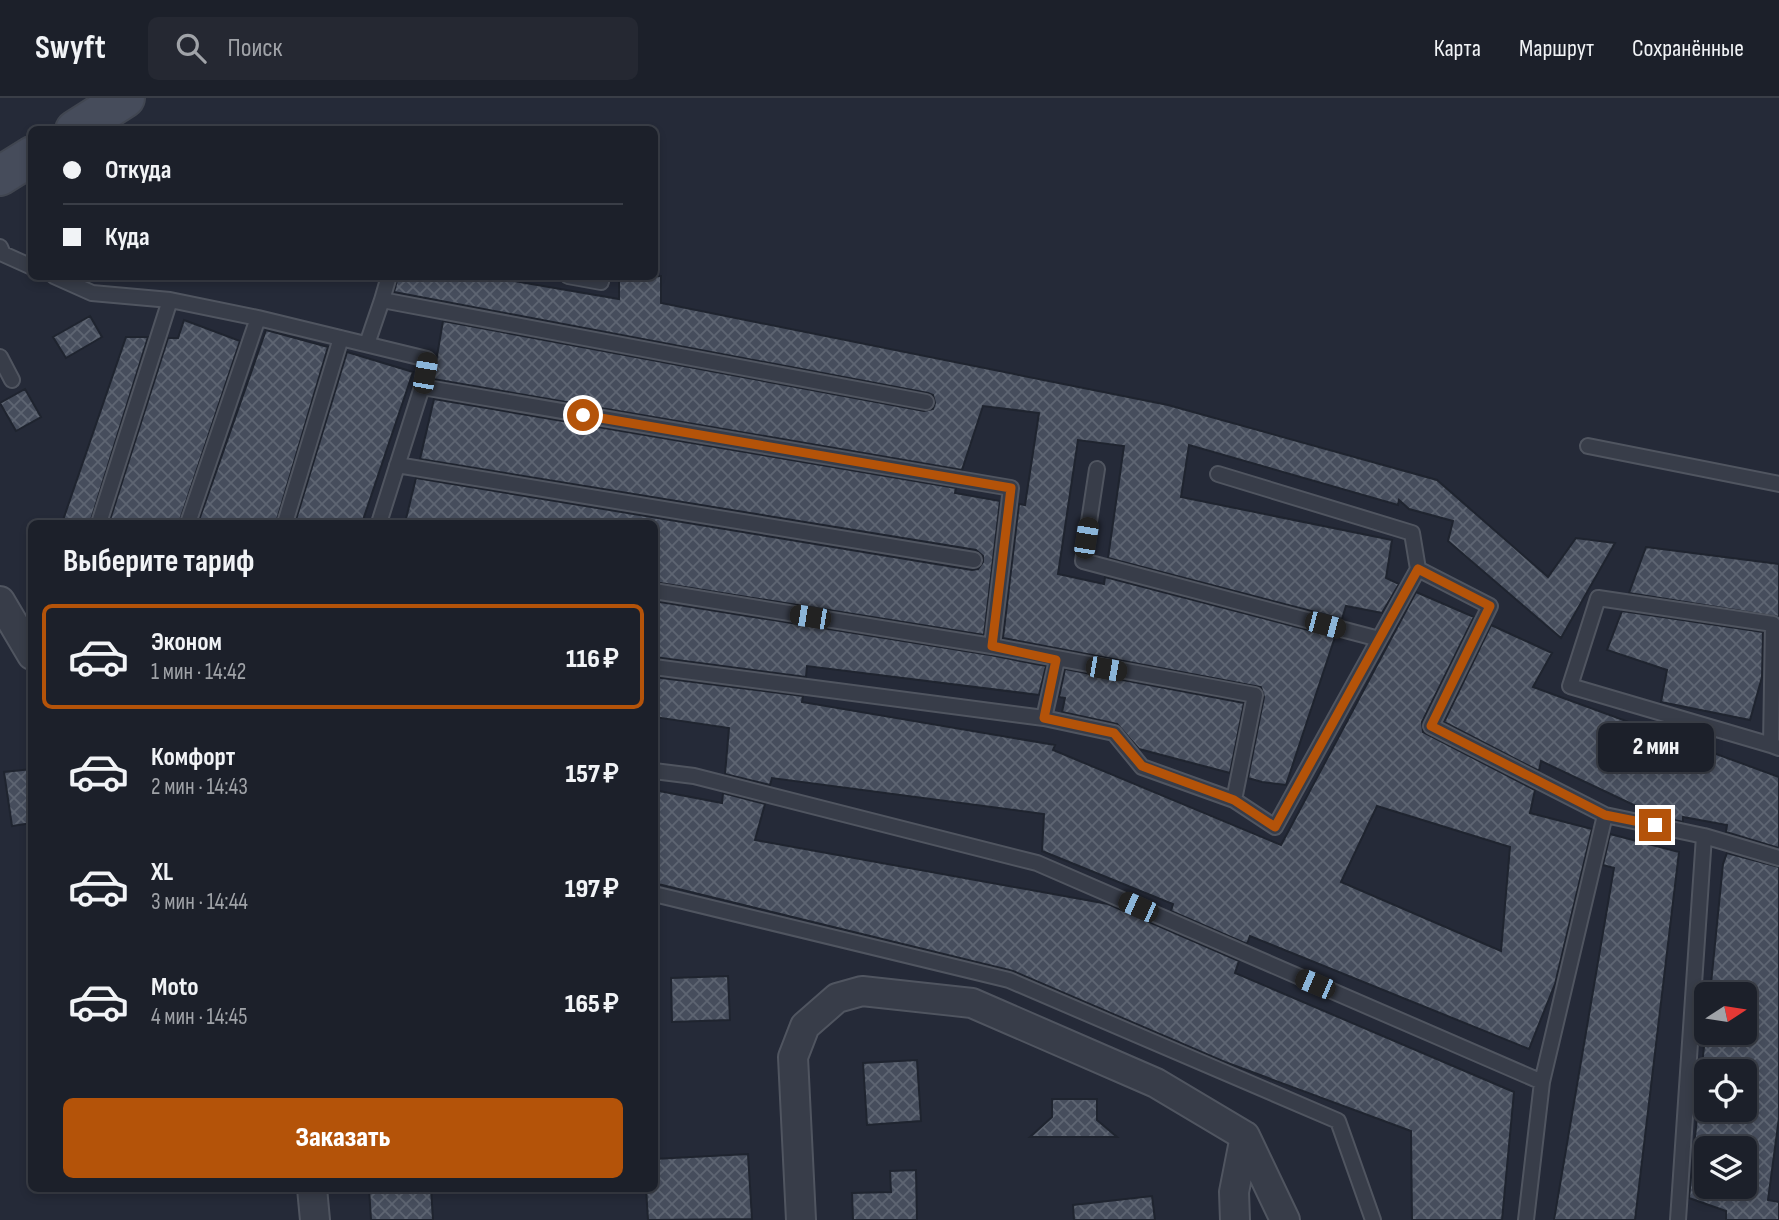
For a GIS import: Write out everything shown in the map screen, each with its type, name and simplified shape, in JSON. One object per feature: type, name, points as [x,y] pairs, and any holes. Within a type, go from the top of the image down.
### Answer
[{"type":"main road","points":[[81,126],[125,98]]},
{"type":"main road","points":[[0,176],[28,158]]},
{"type":"street","points":[[0,601],[28,649]]},
{"type":"street","points":[[801,1220],[793,1057],[805,1026],[837,998],[862,991],[972,1003],[1156,1083],[1245,1136],[1285,1220]]},
{"type":"street","points":[[1235,1220],[1234,1192],[1245,1136]]},
{"type":"street","points":[[312,1192],[315,1220]]},
{"type":"lane","points":[[1,252],[28,265]]},
{"type":"lane","points":[[63,280],[92,293],[170,300],[258,318],[427,359],[422,387],[380,520]]},
{"type":"lane","points":[[367,344],[388,280]]},
{"type":"lane","points":[[590,280],[601,282]]},
{"type":"lane","points":[[100,520],[170,300]]},
{"type":"lane","points":[[382,300],[926,402]]},
{"type":"lane","points":[[189,520],[258,318]]},
{"type":"lane","points":[[286,520],[341,338]]},
{"type":"lane","points":[[0,358],[12,380]]},
{"type":"lane","points":[[422,387],[1011,488],[992,646]]},
{"type":"lane","points":[[1588,446],[1779,484]]},
{"type":"lane","points":[[397,465],[974,560]]},
{"type":"lane","points":[[1097,469],[1083,561],[1379,639]]},
{"type":"lane","points":[[658,668],[1044,718],[1114,733],[1142,766],[1234,800],[1275,827],[1418,569],[1412,533],[1218,474]]},
{"type":"lane","points":[[1418,569],[1490,606],[1431,726],[1605,815],[1704,836],[1779,858]]},
{"type":"lane","points":[[658,592],[992,646],[1255,695],[1234,800]]},
{"type":"lane","points":[[1598,598],[1773,624],[1775,747],[1570,686],[1598,598]]},
{"type":"lane","points":[[1044,718],[1056,660]]},
{"type":"lane","points":[[658,772],[694,776],[1037,863],[1542,1082]]},
{"type":"lane","points":[[1526,1220],[1542,1082],[1605,815]]},
{"type":"lane","points":[[1678,1220],[1704,836]]},
{"type":"lane","points":[[658,895],[1009,980],[1338,1121],[1373,1220]]},
{"type":"building","points":[[658,276],[661,276],[661,303],[1168,405],[1437,480],[1548,577],[1576,538],[1615,543],[1561,638],[1448,541],[1453,521],[1409,509],[1399,500],[1398,505],[1189,445],[1181,497],[1392,540],[1386,578],[1399,584],[1382,613],[1346,606],[1342,619],[1108,558],[1124,446],[1078,440],[1058,574],[1104,584],[1105,577],[1335,637],[1286,785],[1262,782],[1248,778],[1264,697],[1261,687],[1003,638],[1019,504],[1025,505],[1039,413],[983,406],[962,470],[433,379],[443,321],[924,411],[933,409],[935,403],[933,395],[928,393],[394,292],[397,280],[507,280],[619,299],[619,280],[658,280]]},
{"type":"building","points":[[90,316],[102,337],[66,358],[53,337]]},
{"type":"building","points":[[184,320],[240,341],[180,520],[110,520],[168,338],[178,338]]},
{"type":"building","points":[[266,330],[328,347],[277,520],[199,520]]},
{"type":"building","points":[[126,337],[148,337],[91,520],[63,520]]},
{"type":"building","points":[[347,352],[413,372],[363,520],[296,520]]},
{"type":"building","points":[[25,389],[41,417],[16,431],[0,403]]},
{"type":"building","points":[[434,399],[956,488],[955,493],[1000,501],[984,635],[658,583],[658,520],[406,520],[416,478],[972,570],[978,569],[983,562],[983,556],[976,550],[420,459]]},
{"type":"building","points":[[1646,547],[1779,564],[1779,617],[1629,593]]},
{"type":"building","points":[[1416,592],[1474,617],[1422,722],[1423,732],[1535,790],[1530,813],[1592,829],[1555,984],[1529,1049],[1250,936],[1247,944],[1171,911],[1173,904],[1042,851],[1044,814],[772,778],[770,785],[725,774],[729,728],[658,718],[658,678],[803,696],[802,702],[1055,745],[1053,750],[1281,845]],"holes":[[[1377,806],[1510,847],[1501,951],[1341,882]]]},
{"type":"building","points":[[658,602],[1046,666],[1039,695],[807,666],[806,677],[658,658]]},
{"type":"building","points":[[1622,611],[1763,632],[1762,677],[1750,720],[1661,702],[1667,670],[1607,650]]},
{"type":"building","points":[[1491,625],[1552,653],[1533,687],[1779,777],[1779,848],[1726,832],[1727,825],[1683,817],[1683,822],[1657,816],[1541,761],[1539,771],[1444,722]]},
{"type":"building","points":[[1065,669],[1244,703],[1230,773],[1139,749],[1117,724],[1062,712],[1065,698],[1059,697]]},
{"type":"building","points":[[28,769],[28,824],[12,826],[4,772]]},
{"type":"building","points":[[658,791],[722,803],[723,793],[765,804],[755,840],[1108,904],[1239,961],[1235,973],[1514,1092],[1502,1220],[1412,1220],[1411,1131],[1225,1062],[1013,971],[658,884]]},
{"type":"building","points":[[1610,834],[1679,852],[1635,1220],[1554,1220],[1614,868],[1603,865]]},
{"type":"building","points":[[1727,853],[1779,867],[1779,1118],[1768,1200],[1779,1202],[1779,1220],[1726,1220],[1726,1211],[1689,1198],[1694,1147],[1694,1199],[1757,1199],[1757,1136],[1695,1136],[1697,1122],[1757,1122],[1757,1059],[1703,1059],[1704,1045],[1757,1045],[1757,982],[1711,982],[1723,864]]},
{"type":"building","points":[[728,976],[730,1020],[672,1022],[671,978]]},
{"type":"building","points":[[917,1060],[921,1121],[867,1125],[863,1063]]},
{"type":"building","points":[[1052,1099],[1097,1099],[1097,1120],[1117,1137],[1030,1137],[1052,1117]]},
{"type":"building","points":[[748,1154],[752,1219],[648,1220],[646,1192],[658,1192],[658,1159]]},
{"type":"building","points":[[916,1170],[917,1220],[853,1220],[852,1193],[891,1192],[890,1171]]},
{"type":"building","points":[[369,1192],[431,1192],[433,1220],[371,1220]]},
{"type":"building","points":[[1152,1196],[1155,1220],[1074,1220],[1073,1205]]},
{"type":"route","points":[[583,415],[1011,488],[992,646],[1056,660],[1044,718],[1114,733],[1142,766],[1234,800],[1275,827],[1418,569],[1490,606],[1431,726],[1605,815],[1655,825]]}]
